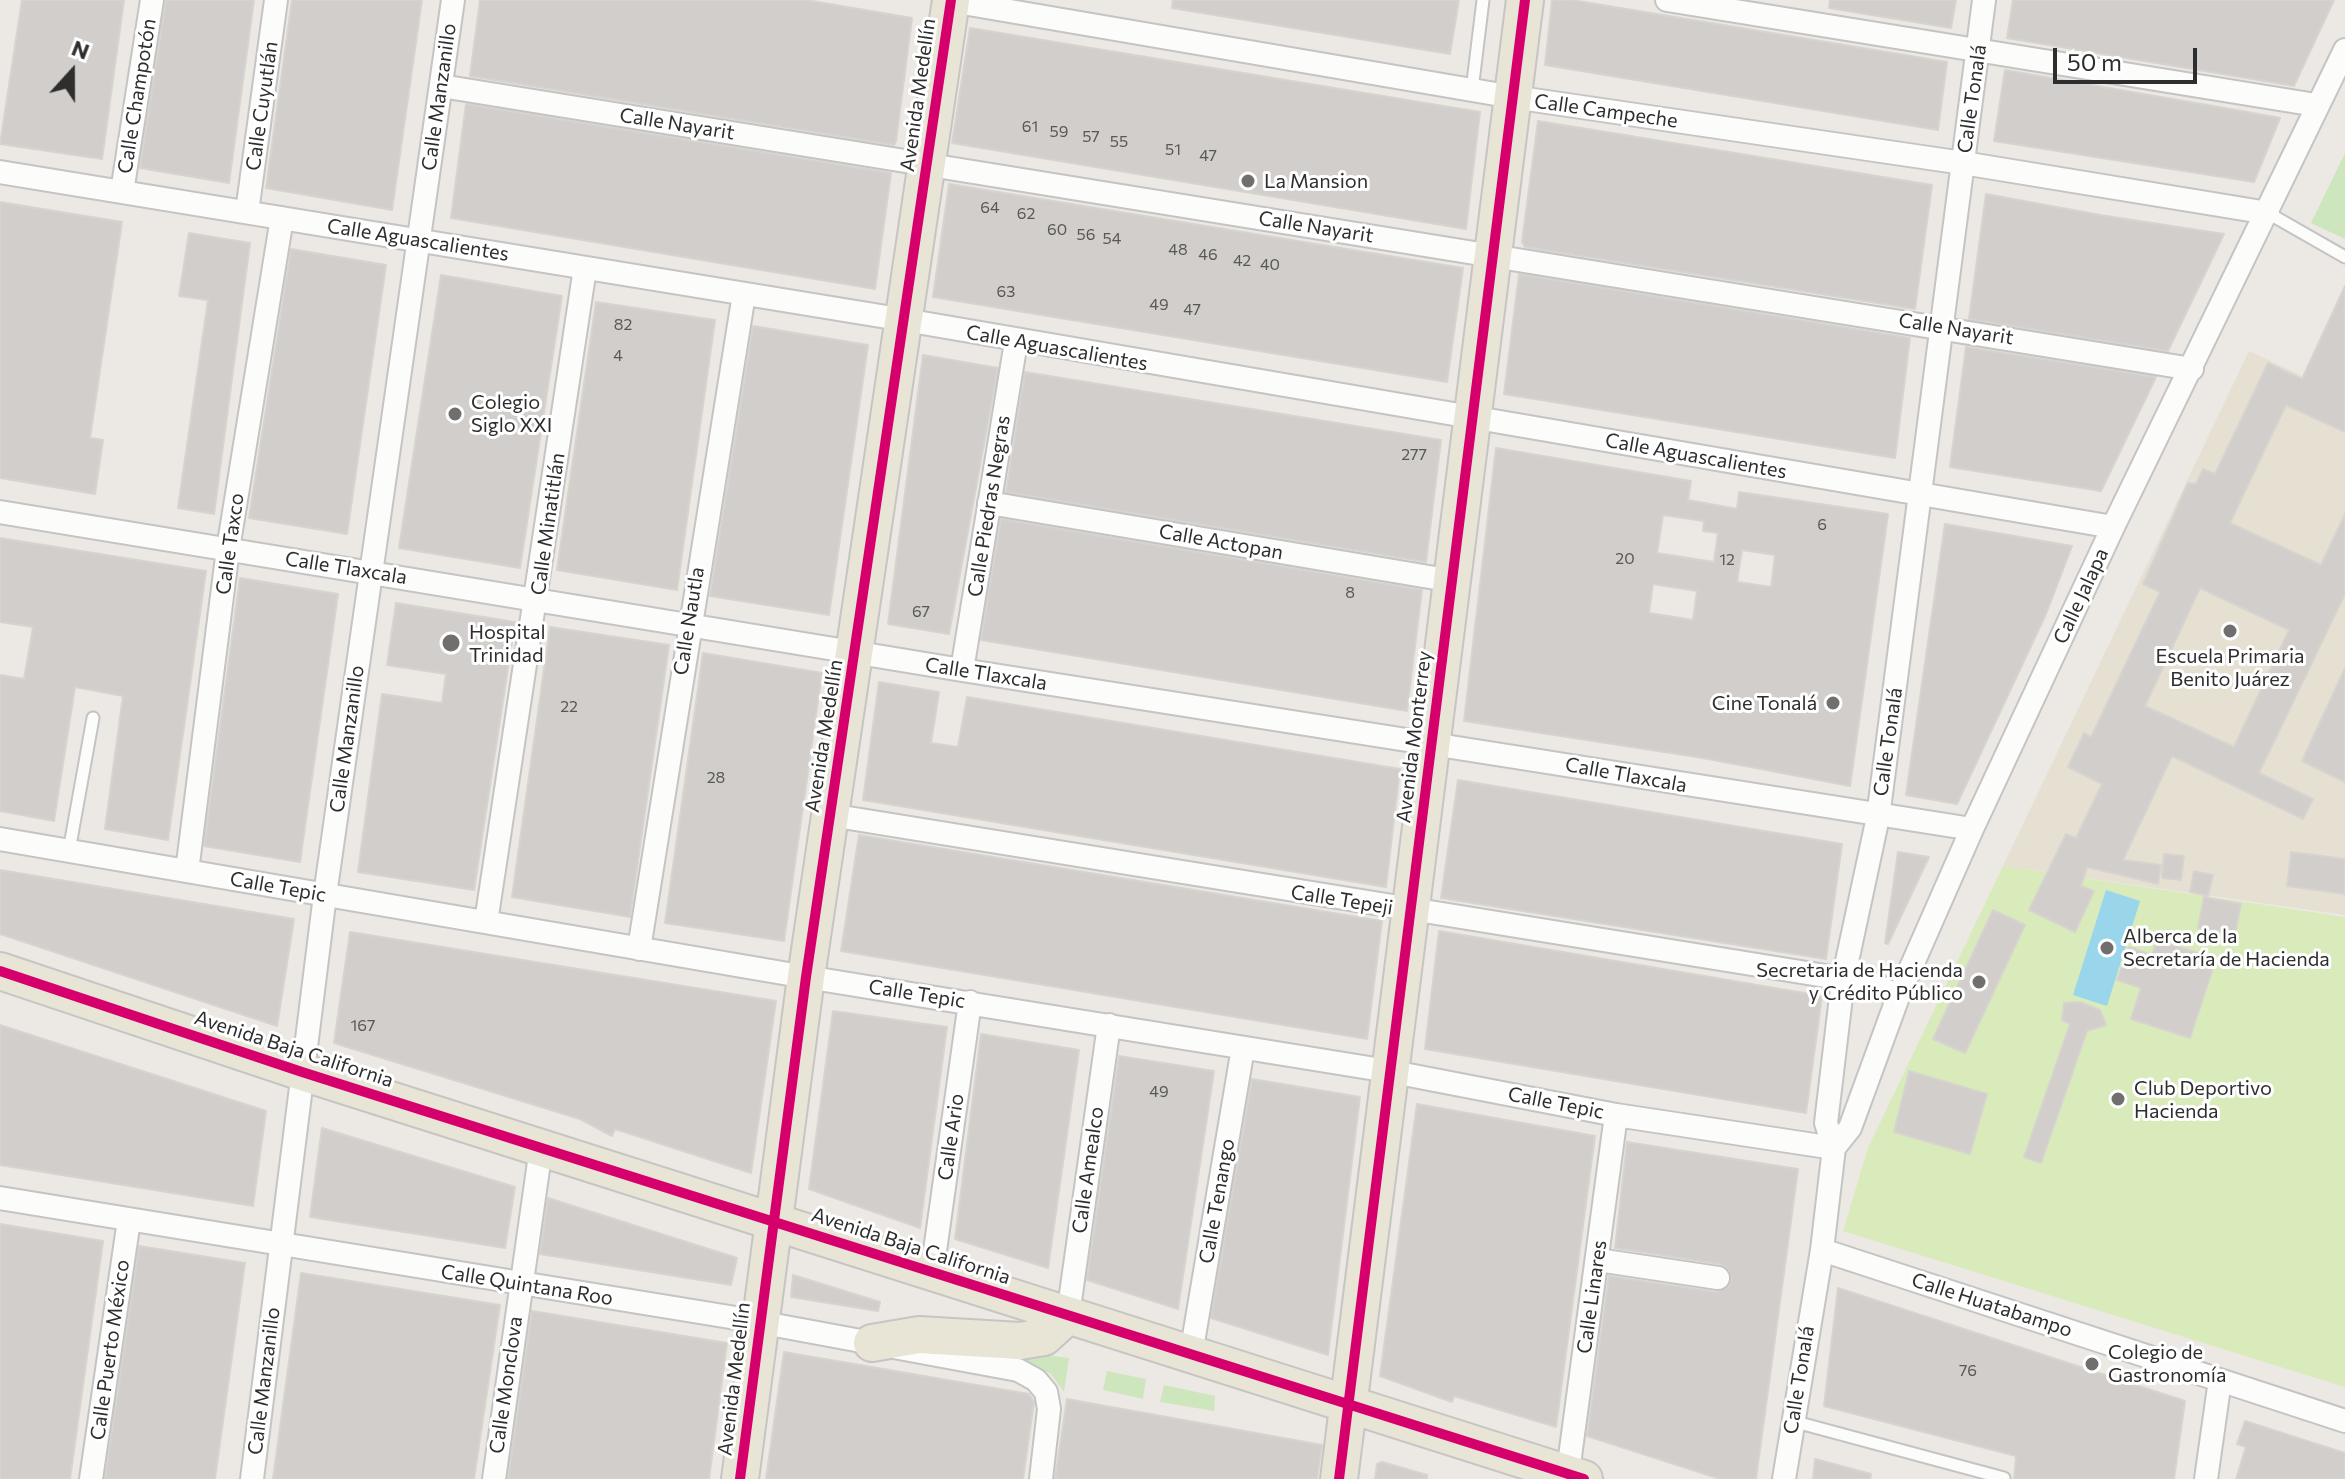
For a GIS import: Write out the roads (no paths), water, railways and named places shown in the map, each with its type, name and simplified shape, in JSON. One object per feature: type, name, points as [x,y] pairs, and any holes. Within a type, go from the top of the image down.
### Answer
[{"type":"main road","name":"Avenida Medellín","points":[[740,1479],[806,977],[905,320],[949,0]]},
{"type":"main road","name":"Avenida Monterrey","points":[[1339,1479],[1525,0]]},
{"type":"main road","name":"Avenida Baja California","points":[[0,971],[302,1072],[1573,1477]]},
{"type":"main road","points":[[872,1343],[919,1335],[1020,1341],[1044,1337],[1068,1315]]},
{"type":"street","name":"Calle Champotón","points":[[122,192],[152,0]]},
{"type":"street","name":"Calle Cuyutlán","points":[[247,212],[276,0]]},
{"type":"street","name":"Calle Manzanillo","points":[[252,1479],[325,895],[453,0]]},
{"type":"street","name":"Calle Campeche","points":[[949,0],[993,4],[1513,97],[1963,163],[2268,213]]},
{"type":"street","points":[[1667,0],[1979,48],[2316,105]]},
{"type":"street","name":"Calle Tonalá","points":[[1784,1479],[1822,1250],[1834,1148],[1826,1123],[1843,980],[1878,817],[1984,0]]},
{"type":"street","name":"Calle Jalapa","points":[[1834,1148],[1850,1128],[1898,997],[1972,829],[2113,527],[2345,50]]},
{"type":"street","name":"Calle Nayarit","points":[[441,86],[2192,369]]},
{"type":"street","name":"Calle Aguascalientes","points":[[0,172],[905,320],[1016,342],[2113,527]]},
{"type":"street","name":"Calle Taxco","points":[[187,871],[228,549],[282,218]]},
{"type":"street","name":"Calle Minatitlán","points":[[486,922],[585,268]]},
{"type":"street","name":"Calle Nautla","points":[[639,949],[688,625],[744,294]]},
{"type":"street","name":"Calle Piedras Negras","points":[[962,670],[1016,342]]},
{"type":"street","name":"Calle Actopan","points":[[989,503],[1453,581]]},
{"type":"street","name":"Calle Tlaxcala","points":[[0,512],[856,653],[1430,742],[1878,817],[1972,829]]},
{"type":"street","name":"Calle Tepeji","points":[[830,815],[1875,984],[1898,997]]},
{"type":"street","name":"Calle Tepic","points":[[0,839],[806,977],[1388,1071],[1616,1115],[1834,1148]]},
{"type":"street","name":"Calle Ario","points":[[932,1272],[970,1002]]},
{"type":"street","name":"Calle Amealco","points":[[1068,1315],[1109,1025]]},
{"type":"street","name":"Calle Tenango","points":[[1191,1354],[1243,1048]]},
{"type":"street","name":"Calle Linares","points":[[1573,1477],[1616,1115]]},
{"type":"street","name":"Calle Monclova","points":[[494,1479],[519,1284],[541,1148]]},
{"type":"street","name":"Calle Quintana Roo","points":[[0,1198],[759,1322],[1018,1370],[1036,1380],[1046,1392],[1049,1409],[1041,1479]]},
{"type":"street","name":"Calle Puerto México","points":[[91,1479],[129,1220]]},
{"type":"street","name":"Calle Huatabampo","points":[[1822,1250],[2345,1421]]},
{"type":"street","points":[[1598,1260],[1718,1278]]},
{"type":"street","points":[[2206,1479],[2220,1380]]},
{"type":"lane","points":[[1472,90],[1483,0]]},
{"type":"lane","points":[[2268,213],[2345,257]]},
{"type":"lane","points":[[69,851],[93,718]]},
{"type":"lane","points":[[1792,1421],[2004,1478]]},
{"type":"water","name":"Alberca de la Secretaría de Hacienda","points":[[2106,890],[2140,901],[2107,1006],[2073,995]]},
{"type":"place","name":"La Mansion","points":[[1248,181]]},
{"type":"place","name":"Colegio Siglo XXI","points":[[455,414]]},
{"type":"place","name":"Escuela Primaria Benito Juárez","points":[[2230,631]]},
{"type":"place","name":"Hospital Trinidad","points":[[451,643]]},
{"type":"place","name":"Cine Tonalá","points":[[1833,703]]},
{"type":"place","name":"Alberca de la Secretaría de Hacienda","points":[[2107,948]]},
{"type":"place","name":"Secretaria de Hacienda y Crédito Público","points":[[1979,982]]},
{"type":"place","name":"Club Deportivo Hacienda","points":[[2118,1099]]},
{"type":"place","name":"Colegio de Gastronomía","points":[[2092,1364]]}]
